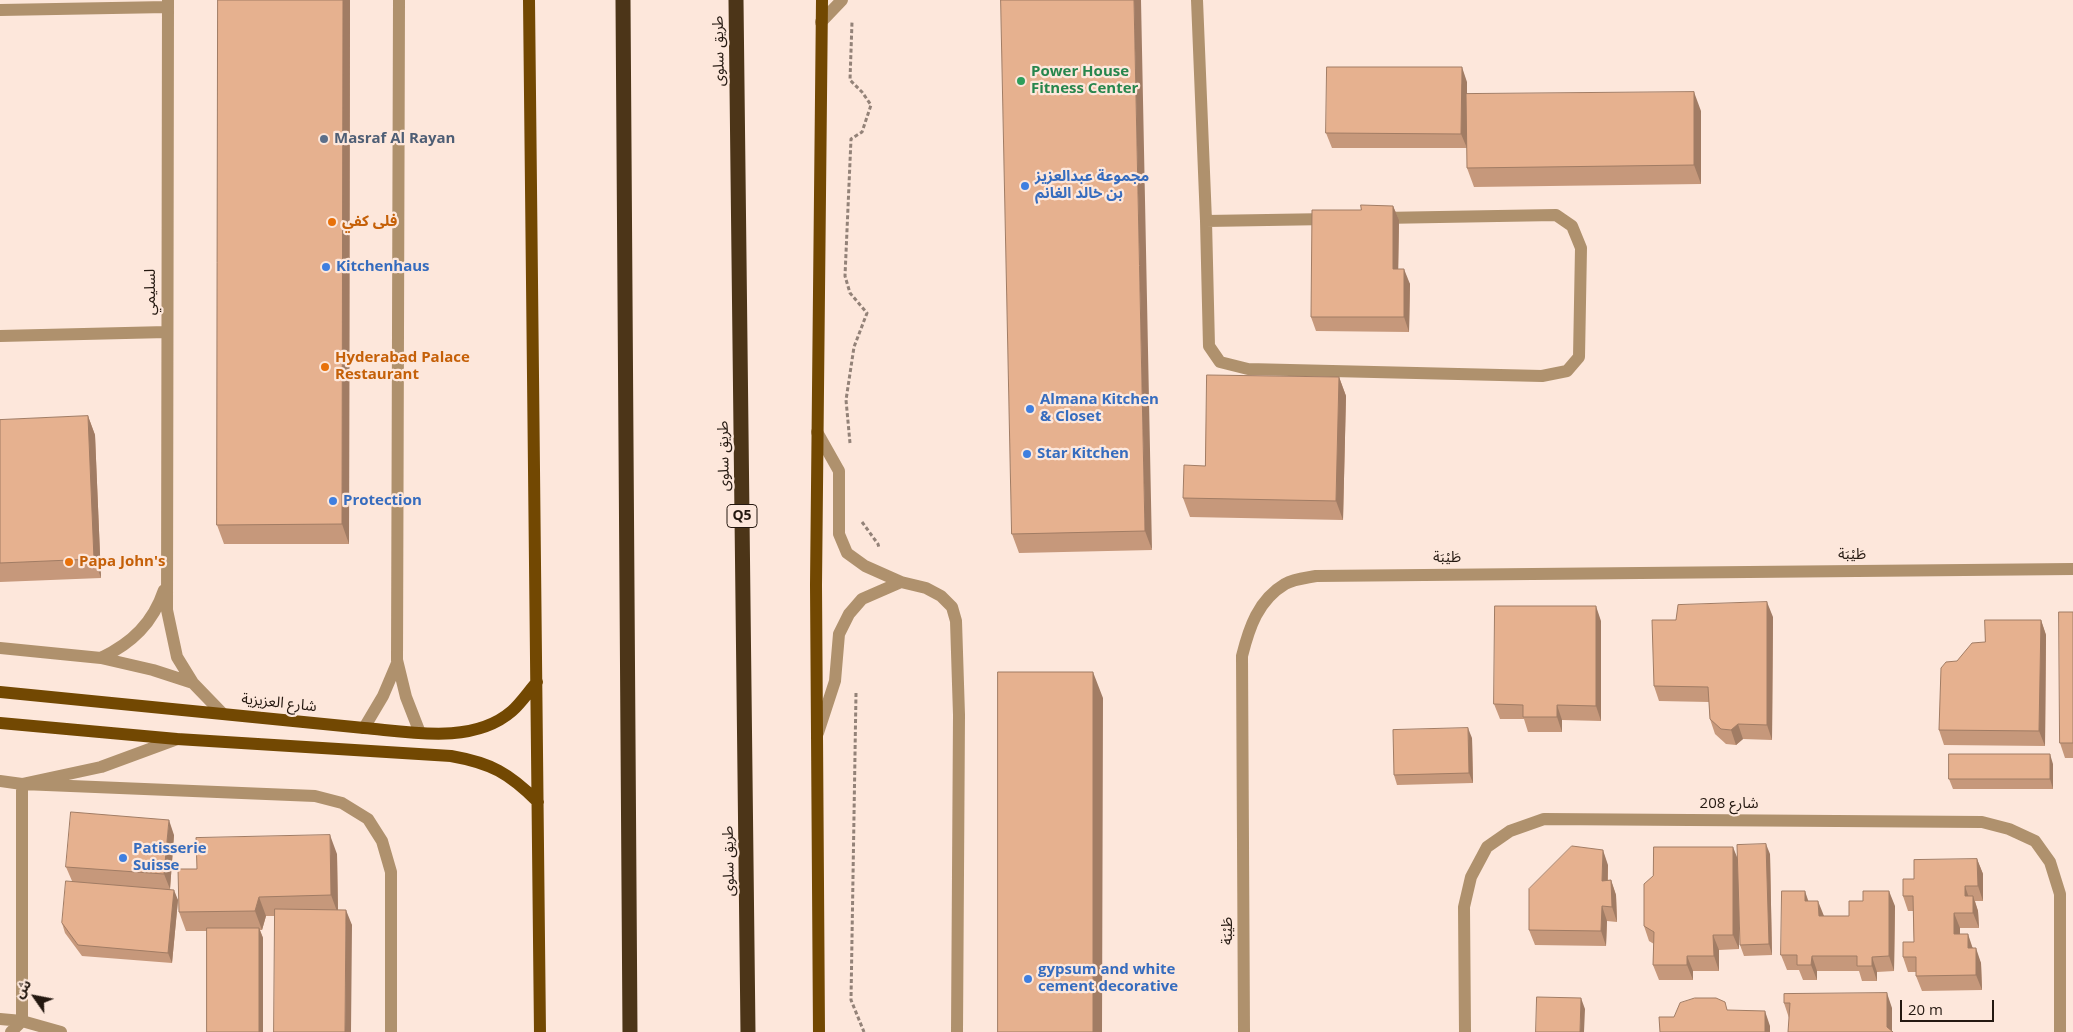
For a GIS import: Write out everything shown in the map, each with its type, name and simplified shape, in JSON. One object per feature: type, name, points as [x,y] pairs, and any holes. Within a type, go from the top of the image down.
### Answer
[{"type":"highway","points":[[617,0],[623,65]]},
{"type":"highway","points":[[624,0],[630,1032]]},
{"type":"highway","name":"طريق سلوى","points":[[736,0],[748,1032]]},
{"type":"main road","points":[[529,0],[540,1032]]},
{"type":"main road","points":[[819,1032],[817,432],[822,0]]},
{"type":"main road","name":"شارع العزيزية","points":[[0,692],[364,728],[420,733],[450,733],[475,730],[495,722],[512,711],[537,682]]},
{"type":"main road","points":[[0,723],[177,738],[451,756],[477,760],[501,771],[522,786],[538,802]]},
{"type":"street","points":[[399,0],[397,660],[406,697],[420,733]]},
{"type":"street","points":[[821,22],[842,0]]},
{"type":"street","points":[[1197,0],[1209,346],[1220,362],[1248,369],[1542,376],[1567,371],[1579,357],[1581,248],[1572,226],[1556,215],[1371,218]]},
{"type":"street","points":[[0,10],[168,3]]},
{"type":"street","name":"لسليمي","points":[[168,3],[167,610],[177,657],[193,683],[222,713]]},
{"type":"street","points":[[1206,221],[1342,218]]},
{"type":"street","points":[[0,336],[168,332]]},
{"type":"street","points":[[817,432],[839,471],[839,534],[847,553],[865,566],[902,582],[926,588],[941,596],[952,607],[956,621],[960,715],[957,1032]]},
{"type":"street","name":"طَيْبَة","points":[[1244,1032],[1242,656],[1249,628],[1264,601],[1286,584],[1316,576],[2073,569]]},
{"type":"street","points":[[817,735],[835,680],[839,634],[848,614],[862,599],[902,582]]},
{"type":"street","name":"لسليمي","points":[[101,658],[117,651],[143,629],[153,615],[167,583]]},
{"type":"street","points":[[0,648],[101,658],[153,670],[193,683]]},
{"type":"street","points":[[364,728],[383,696],[397,660]]},
{"type":"street","points":[[22,784],[101,767],[177,738]]},
{"type":"street","points":[[0,781],[22,784],[315,796],[342,803],[368,819],[382,841],[391,872],[391,1032]]},
{"type":"street","points":[[11,1032],[22,1021],[22,784]]},
{"type":"street","name":"شارع 208","points":[[1465,1032],[1464,907],[1471,877],[1487,847],[1510,831],[1544,819],[1982,822],[2009,829],[2035,841],[2050,862],[2060,894],[2067,964],[2060,1032]]},
{"type":"street","points":[[0,1019],[22,1021],[61,1032]]},
{"type":"building","points":[[218,0],[343,0],[342,524],[217,525]]},
{"type":"building","points":[[1001,0],[1134,0],[1145,531],[1012,534]]},
{"type":"building","points":[[1327,67],[1462,67],[1461,134],[1326,133]]},
{"type":"building","points":[[1694,92],[1694,165],[1467,168],[1466,94]]},
{"type":"building","points":[[1361,205],[1393,206],[1393,269],[1404,269],[1404,317],[1311,317],[1312,210],[1361,210]]},
{"type":"building","points":[[1207,375],[1339,377],[1336,501],[1183,498],[1184,465],[1205,466]]},
{"type":"building","points":[[88,416],[94,559],[0,563],[0,420]]},
{"type":"building","points":[[1767,602],[1767,725],[1738,724],[1731,730],[1721,729],[1710,719],[1708,687],[1654,686],[1652,620],[1676,620],[1678,605]]},
{"type":"building","points":[[1495,606],[1596,606],[1596,706],[1557,705],[1557,717],[1523,717],[1523,705],[1494,704]]},
{"type":"building","points":[[2059,612],[2073,612],[2073,743],[2060,743]]},
{"type":"building","points":[[1985,620],[2041,620],[2039,731],[1939,730],[1941,668],[1946,662],[1957,661],[1972,643],[1985,642]]},
{"type":"building","points":[[998,672],[1093,672],[1093,1032],[998,1032]]},
{"type":"building","points":[[1468,728],[1469,773],[1394,775],[1393,730]]},
{"type":"building","points":[[1949,754],[2050,754],[2050,779],[1949,779]]},
{"type":"building","name":"Patisserie Suisse","points":[[71,812],[169,820],[164,874],[66,867]]},
{"type":"building","points":[[330,835],[331,895],[259,897],[255,911],[179,912],[178,869],[197,869],[196,838]]},
{"type":"building","points":[[1766,844],[1769,944],[1740,945],[1737,845]]},
{"type":"building","points":[[1572,846],[1603,850],[1602,881],[1611,880],[1612,907],[1602,906],[1601,931],[1529,930],[1529,889]]},
{"type":"building","points":[[1654,847],[1733,847],[1733,935],[1713,935],[1714,956],[1687,956],[1687,965],[1653,965],[1654,932],[1644,926],[1644,884],[1653,876]]},
{"type":"building","points":[[1977,859],[1978,886],[1965,886],[1965,896],[1973,896],[1973,913],[1954,913],[1954,934],[1968,934],[1968,948],[1976,948],[1976,975],[1916,976],[1916,957],[1903,957],[1903,942],[1914,942],[1913,896],[1903,896],[1903,879],[1914,879],[1914,860]]},
{"type":"building","points":[[66,881],[174,890],[168,953],[78,945],[62,923]]},
{"type":"building","points":[[1782,891],[1805,891],[1805,901],[1818,901],[1819,916],[1849,916],[1849,901],[1863,901],[1863,891],[1889,891],[1889,956],[1872,957],[1872,966],[1857,966],[1857,956],[1812,956],[1811,965],[1797,965],[1797,955],[1781,955]]},
{"type":"building","points":[[275,909],[346,910],[345,1032],[274,1032]]},
{"type":"building","points":[[207,928],[259,928],[259,1032],[207,1032]]},
{"type":"building","points":[[1887,993],[1887,1027],[1893,1032],[1788,1032],[1790,1003],[1784,1003],[1784,994]]},
{"type":"building","points":[[1537,997],[1581,998],[1580,1032],[1536,1032]]},
{"type":"building","points":[[1695,998],[1716,998],[1725,1002],[1727,1010],[1765,1011],[1765,1032],[1660,1032],[1659,1017],[1674,1017],[1680,1003]]},
{"type":"place","name":"Power House Fitness Center","points":[[1021,81]]},
{"type":"place","name":"Masraf Al Rayan","points":[[324,139]]},
{"type":"place","name":"مجموعة عبدالعزيز بن خالد الغانم","points":[[1025,186]]},
{"type":"place","name":"فلى كفي","points":[[332,222]]},
{"type":"place","name":"Kitchenhaus","points":[[326,267]]},
{"type":"place","name":"Hyderabad Palace Restaurant","points":[[325,367]]},
{"type":"place","name":"Almana Kitchen & Closet","points":[[1030,409]]},
{"type":"place","name":"Star Kitchen","points":[[1027,454]]},
{"type":"place","name":"Protection","points":[[333,501]]},
{"type":"place","name":"Papa John's","points":[[69,562]]},
{"type":"place","name":"Patisserie Suisse","points":[[123,858]]},
{"type":"place","name":"gypsum and white cement decorative","points":[[1028,979]]}]
